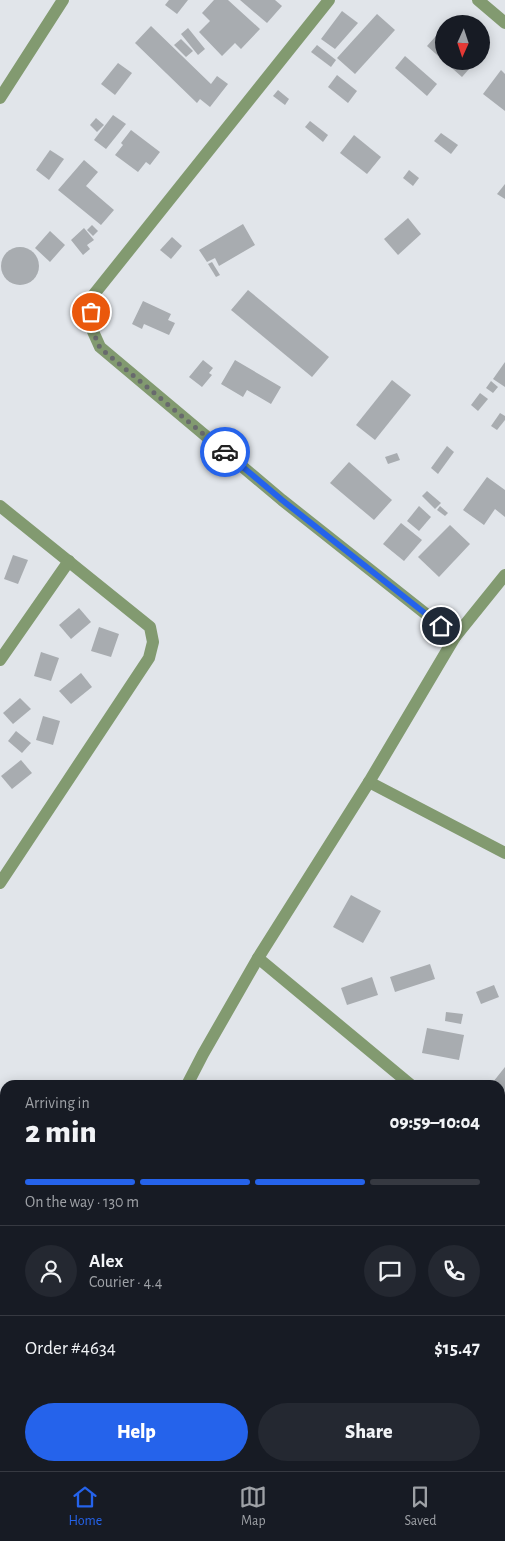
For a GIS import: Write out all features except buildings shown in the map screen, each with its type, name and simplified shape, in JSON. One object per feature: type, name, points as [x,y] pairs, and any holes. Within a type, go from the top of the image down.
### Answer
[{"type":"street","points":[[1,95],[63,0]]},
{"type":"street","points":[[330,0],[91,298],[91,327],[100,348],[282,500],[456,637]]},
{"type":"street","points":[[478,0],[505,23]]},
{"type":"street","points":[[0,506],[150,626],[154,642],[149,658],[0,882]]},
{"type":"street","points":[[0,660],[69,562]]},
{"type":"street","points":[[190,1080],[258,958],[369,782],[456,637],[505,575]]},
{"type":"street","points":[[369,782],[505,853]]},
{"type":"street","points":[[258,958],[405,1080]]},
{"type":"way so far","points":[[91,312],[91,327],[100,348],[225,452]]},
{"type":"route","points":[[225,452],[282,500],[441,626]]}]
